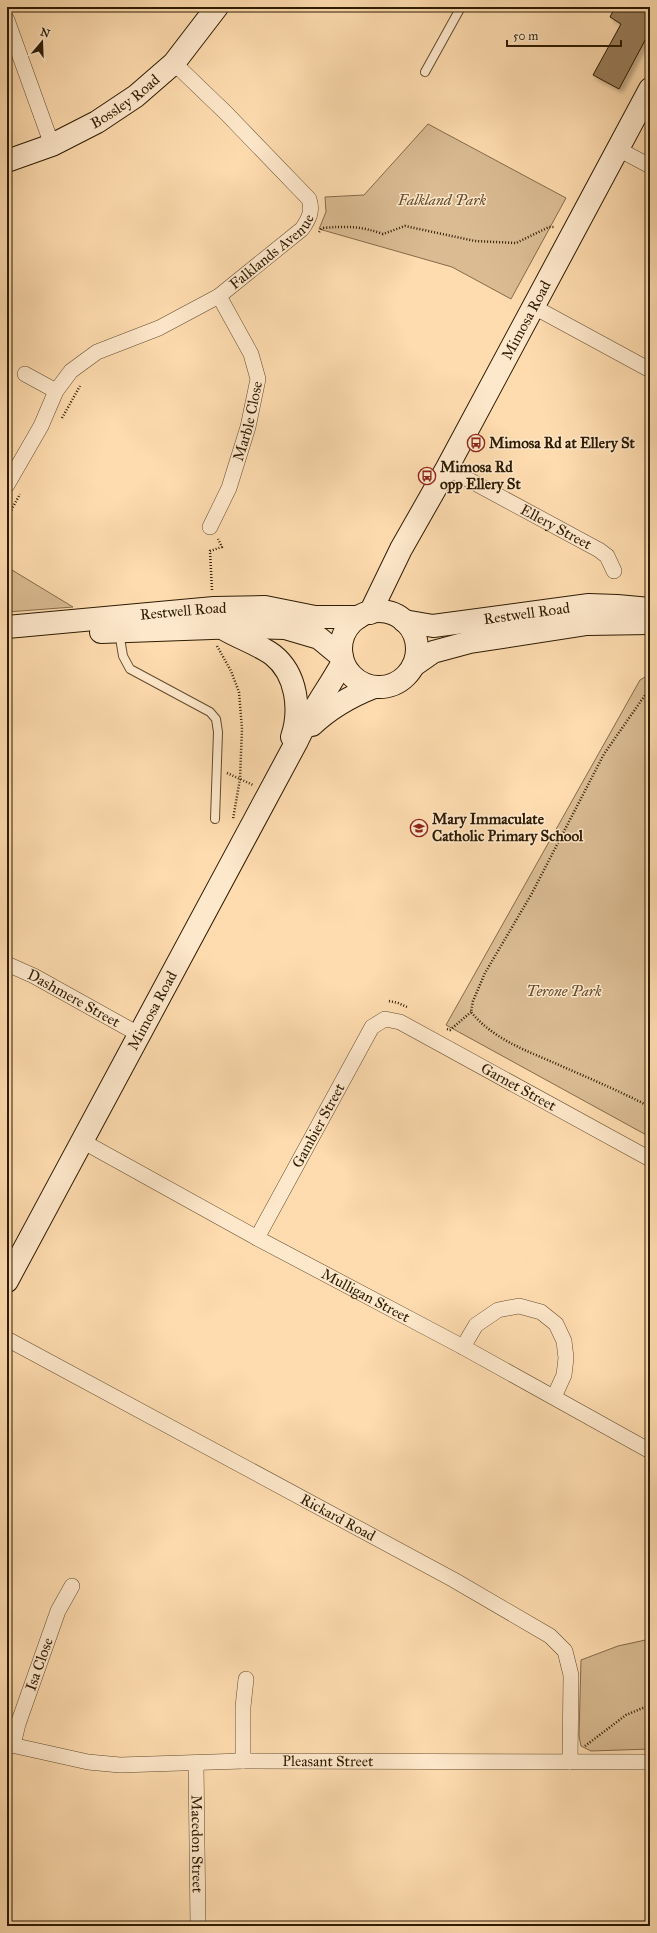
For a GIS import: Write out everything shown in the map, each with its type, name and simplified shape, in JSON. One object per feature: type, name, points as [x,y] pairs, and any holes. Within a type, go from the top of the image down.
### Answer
[{"type":"main road","name":"Bossley Road","points":[[7,161],[52,145],[97,122],[136,96],[174,63],[217,7]]},
{"type":"main road","name":"Mimosa Road","points":[[364,615],[447,468],[650,89]]},
{"type":"main road","name":"Mimosa Road","points":[[399,618],[394,595],[401,549]]},
{"type":"main road","name":"Restwell Road","points":[[399,618],[433,626],[588,605],[650,609]]},
{"type":"main road","name":"Restwell Road","points":[[7,637],[118,624],[203,608],[266,607],[315,617],[364,615]]},
{"type":"main road","points":[[381,612],[399,618],[412,631],[416,643],[416,655],[413,666],[406,676],[397,683],[385,687],[374,687],[362,683],[352,676],[342,660],[341,646],[344,635],[350,625],[364,615],[381,612]]},
{"type":"main road","name":"Restwell Road","points":[[413,666],[433,652],[470,642],[587,624],[650,623]]},
{"type":"main road","name":"Restwell Road","points":[[7,627],[118,624],[218,636],[285,628],[303,632],[319,638],[342,660]]},
{"type":"main road","points":[[218,636],[274,656],[288,674],[296,696],[296,726],[283,767]]},
{"type":"main road","name":"Mimosa Road","points":[[7,1281],[298,741],[306,722],[329,688],[342,660]]},
{"type":"main road","name":"Mimosa Road","points":[[298,741],[321,717],[336,706],[356,694],[374,687]]},
{"type":"street","points":[[7,20],[52,145]]},
{"type":"street","name":"Falklands Avenue","points":[[7,485],[41,426],[56,392],[71,371],[97,352],[159,328],[219,296],[302,229],[308,220],[310,204],[309,199],[231,118],[174,63]]},
{"type":"street","points":[[618,149],[650,166]]},
{"type":"street","name":"Marble Close","points":[[210,527],[229,488],[248,427],[258,379],[251,354],[219,296]]},
{"type":"street","points":[[534,307],[650,370]]},
{"type":"street","points":[[25,374],[56,392]]},
{"type":"street","name":"Ellery Street","points":[[447,468],[599,550],[606,556],[614,571]]},
{"type":"street","name":"Dashmere Street","points":[[7,964],[34,976],[140,1035]]},
{"type":"street","name":"Garnet Street","points":[[385,1019],[400,1022],[650,1159]]},
{"type":"street","name":"Gambier Street","points":[[257,1238],[372,1027],[385,1019]]},
{"type":"street","name":"Mulligan Street","points":[[82,1141],[257,1238],[463,1347],[650,1451]]},
{"type":"street","points":[[463,1347],[476,1325],[498,1310],[519,1306],[540,1312],[556,1324],[564,1341],[566,1358],[564,1375],[554,1397]]},
{"type":"street","name":"Rickard Road","points":[[7,1339],[454,1580],[550,1636],[565,1651],[571,1675],[570,1759]]},
{"type":"street","name":"Isa Close","points":[[10,1745],[58,1611],[72,1586]]},
{"type":"street","points":[[243,1761],[243,1707],[246,1679]]},
{"type":"street","name":"Pleasant Street","points":[[10,1745],[88,1762],[120,1765],[243,1761],[570,1759],[650,1762]]},
{"type":"street","name":"Macedon Street","points":[[196,1763],[198,1926]]},
{"type":"lane","points":[[425,72],[461,7]]},
{"type":"lane","points":[[118,624],[123,656],[130,669],[210,712],[216,719],[218,732],[218,768],[215,819]]},
{"type":"path","points":[[319,233],[322,228],[350,226],[383,234],[405,226],[475,241],[516,243],[549,227],[554,227]]},
{"type":"path","points":[[60,421],[81,384]]},
{"type":"path","points":[[7,518],[22,491]]},
{"type":"path","points":[[210,527],[222,547],[210,551],[211,588],[214,593]]},
{"type":"path","points":[[218,636],[218,650],[231,671],[239,692],[242,729],[240,779],[234,818],[230,824]]},
{"type":"path","points":[[444,1027],[450,1030],[471,1012],[473,1001],[485,973],[531,895],[604,754],[650,688]]},
{"type":"path","points":[[218,768],[256,786]]},
{"type":"path","points":[[389,1001],[398,1003],[410,1009]]},
{"type":"path","points":[[471,1012],[479,1022],[493,1032],[522,1048],[650,1107]]},
{"type":"path","points":[[570,1759],[626,1715],[650,1705]]},
{"type":"green space","name":"Falkland Park","points":[[428,124],[566,198],[511,299],[452,267],[319,229],[326,212],[325,197],[364,195]]},
{"type":"green space","points":[[7,567],[73,607],[7,612]]},
{"type":"green space","name":"Terone Park","points":[[650,674],[650,1137],[446,1025],[640,680]]},
{"type":"green space","points":[[650,1639],[650,1749],[591,1751],[581,1746],[579,1736],[581,1660],[618,1646]]},
{"type":"building","points":[[615,7],[650,7],[650,31],[619,89],[593,75],[621,24],[610,17]]},
{"type":"place","name":"Mimosa Rd at Ellery St","points":[[476,443]]},
{"type":"place","name":"Mimosa Rd opp Ellery St","points":[[427,476]]},
{"type":"place","name":"Mary Immaculate Catholic Primary School","points":[[419,828]]}]
